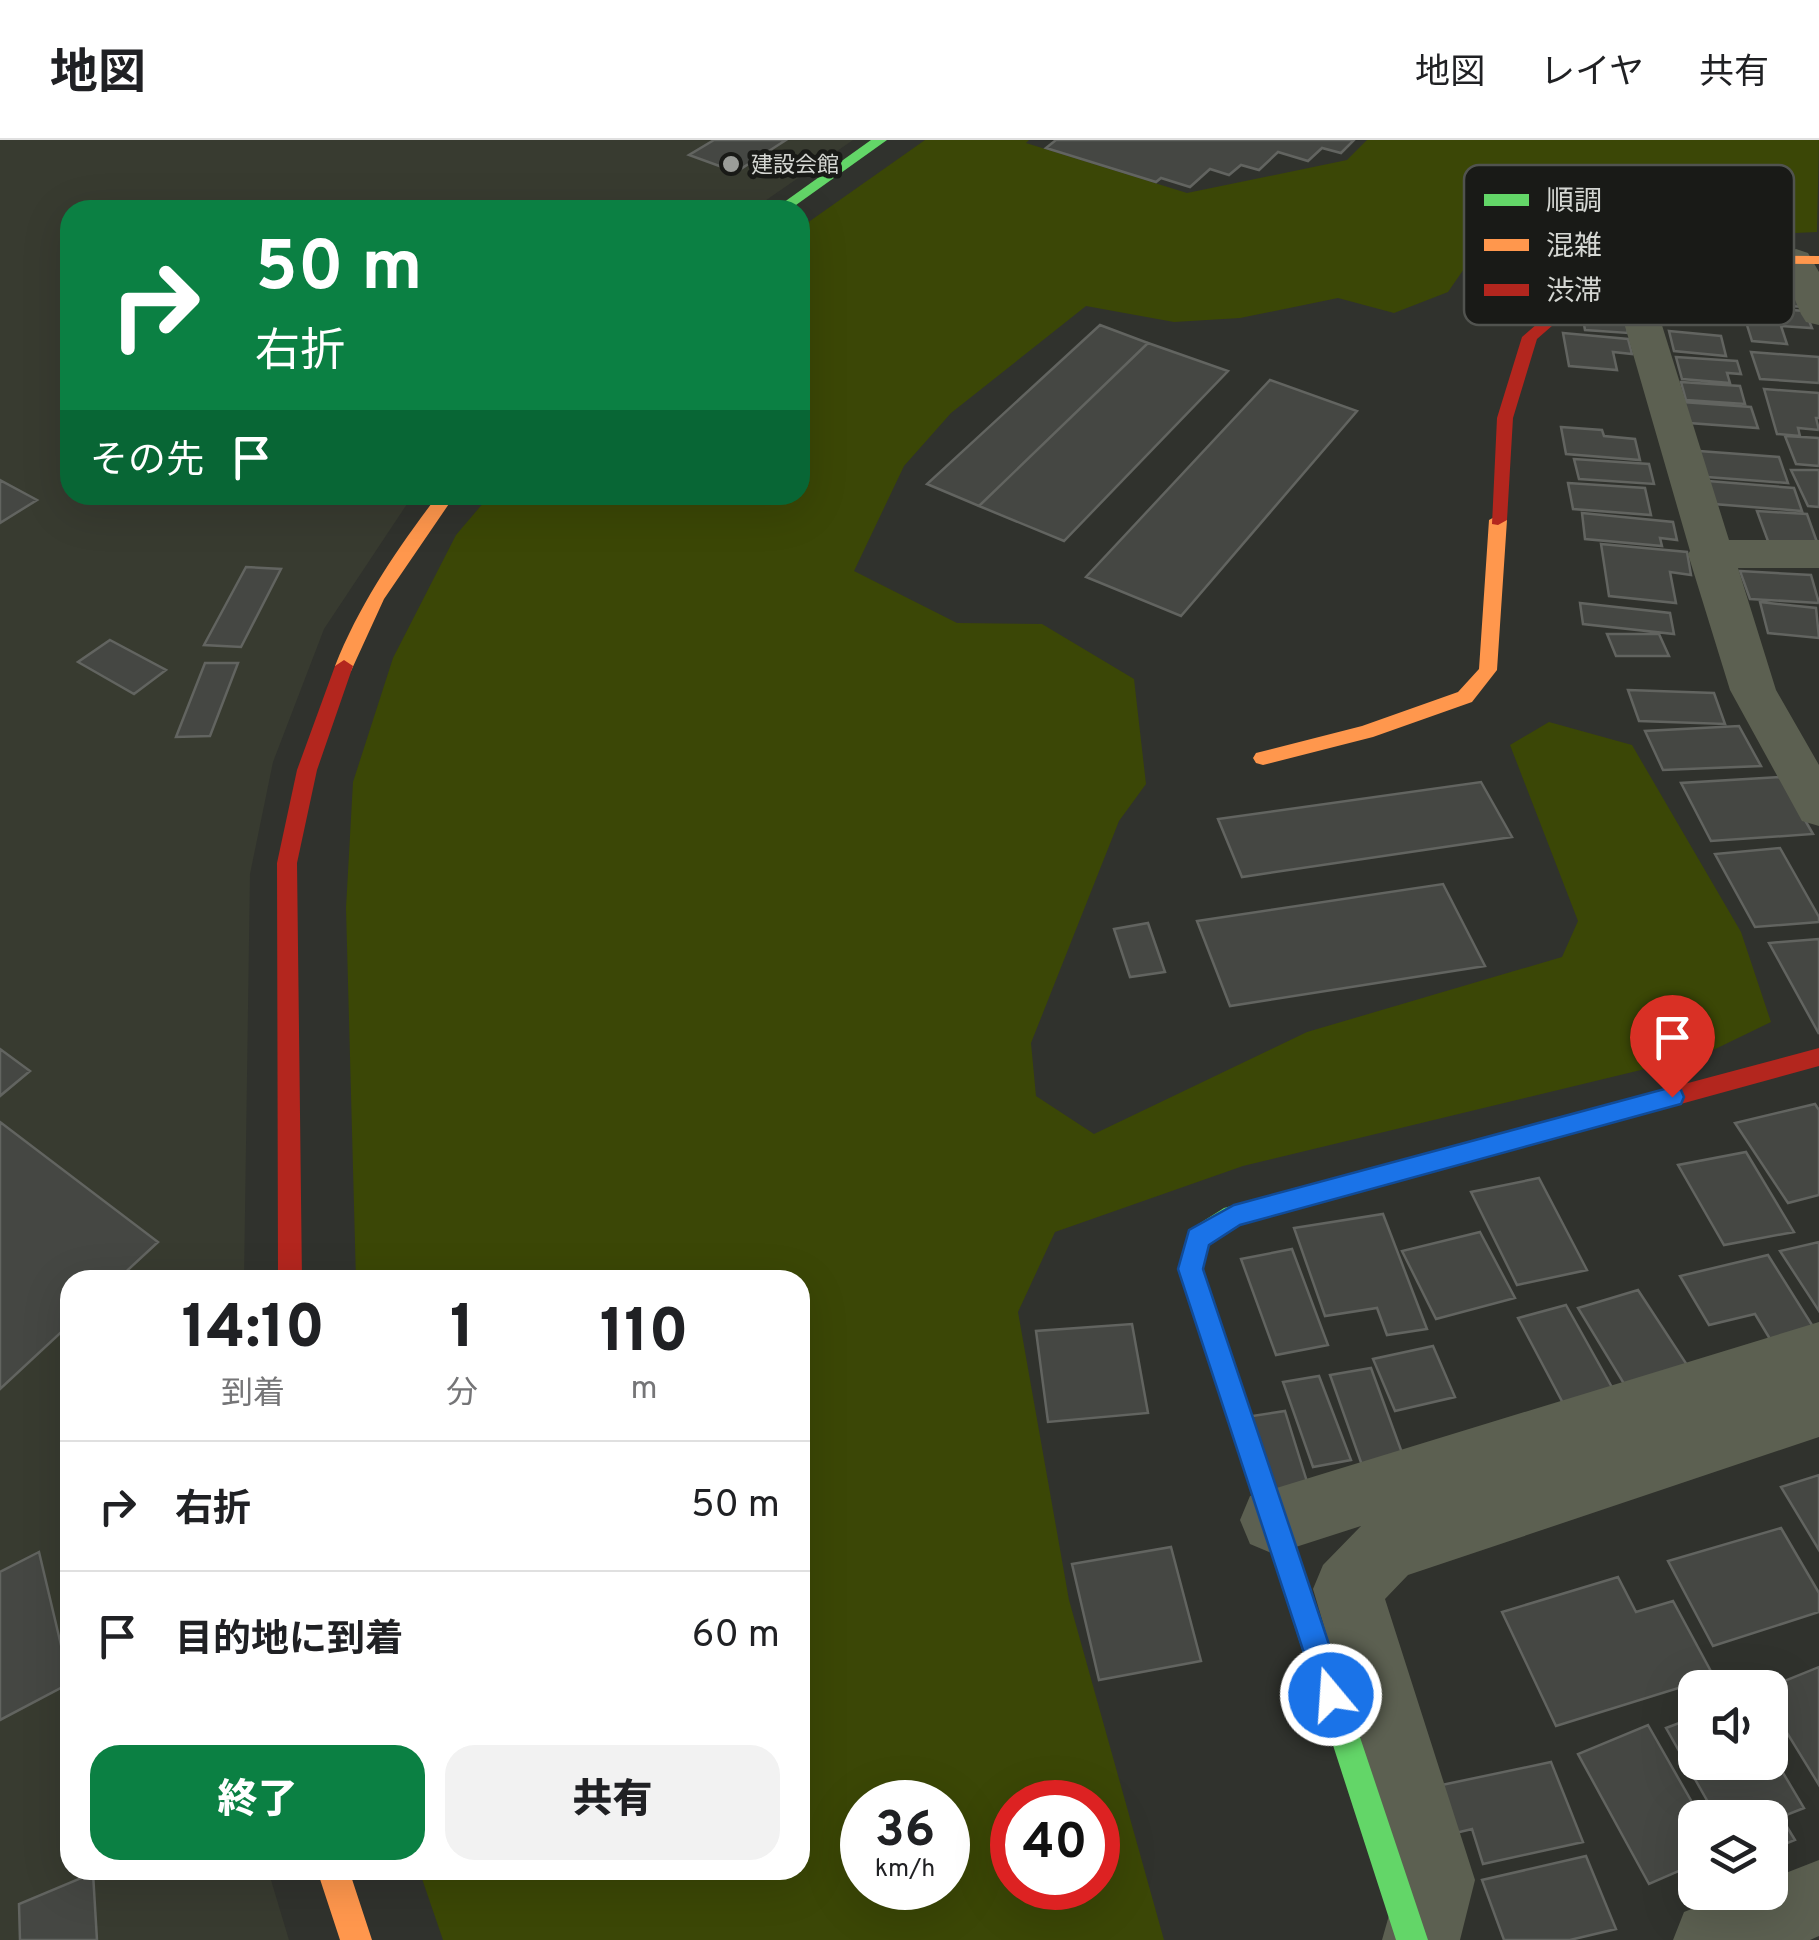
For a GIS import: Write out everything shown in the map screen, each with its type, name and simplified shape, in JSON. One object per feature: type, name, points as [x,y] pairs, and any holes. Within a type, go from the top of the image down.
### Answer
[{"type":"street","points":[[794,200],[880,140]]},
{"type":"street","points":[[1808,260],[1819,314]]},
{"type":"street","points":[[1263,758],[1366,732],[1465,697],[1488,670],[1506,418],[1530,337],[1544,325]]},
{"type":"street","points":[[1643,325],[1752,690],[1819,808]]},
{"type":"street","points":[[290,1270],[287,863],[306,770],[352,643],[419,531],[439,505]]},
{"type":"street","points":[[1709,554],[1819,554]]},
{"type":"street","points":[[1412,1940],[1191,1269],[1198,1238],[1234,1216],[1819,1057]]},
{"type":"street","points":[[1274,1520],[1819,1352]]},
{"type":"street","points":[[1422,1940],[1438,1880],[1347,1589],[1386,1548],[1819,1406]]},
{"type":"street","points":[[336,1880],[356,1940]]},
{"type":"street","points":[[1712,1940],[1819,1898]]},
{"type":"shaded area","points":[[0,140],[853,140],[766,200],[60,200],[60,505],[406,505],[324,629],[273,762],[250,874],[244,1270],[60,1270],[60,1880],[271,1880],[289,1940],[0,1940]]},
{"type":"green space","points":[[925,140],[1029,140],[1026,143],[1187,193],[1347,160],[1367,140],[1819,140],[1817,232],[1794,233],[1794,165],[1464,165],[1464,269],[1448,292],[1394,313],[1338,298],[1240,318],[1174,322],[1086,306],[951,413],[904,466],[854,571],[957,623],[1042,624],[1134,679],[1146,784],[1119,821],[1031,1043],[1036,1096],[1094,1134],[1307,1032],[1562,957],[1578,921],[1510,745],[1549,722],[1632,745],[1741,932],[1771,1022],[1703,1055],[1243,1166],[1055,1232],[1018,1312],[1069,1600],[1119,1780],[990,1780],[990,1910],[1120,1910],[1120,1783],[1164,1940],[443,1940],[422,1880],[810,1880],[810,1270],[356,1270],[346,908],[353,782],[393,658],[456,535],[482,505],[810,505],[810,221]]},
{"type":"building","name":"建設会館","points":[[714,140],[786,140],[736,172],[689,155]]},
{"type":"building","points":[[1056,140],[1354,140],[1341,153],[1322,148],[1308,161],[1278,152],[1259,170],[1241,165],[1229,175],[1210,169],[1190,187],[1161,178],[1156,182],[1046,148]]},
{"type":"building","points":[[1794,277],[1806,307],[1794,306]]},
{"type":"building","points":[[1794,310],[1805,311],[1812,328],[1781,326],[1787,344],[1752,341],[1747,325],[1794,325]]},
{"type":"building","points":[[1100,325],[1148,343],[979,506],[927,484]]},
{"type":"building","points":[[1584,325],[1627,325],[1628,333],[1585,330]]},
{"type":"building","points":[[1669,331],[1721,336],[1726,356],[1674,351]]},
{"type":"building","points":[[1563,333],[1628,339],[1632,354],[1613,352],[1617,370],[1569,366]]},
{"type":"building","points":[[1148,343],[1228,371],[1064,541],[979,506]]},
{"type":"building","points":[[1751,352],[1819,357],[1819,383],[1760,379]]},
{"type":"building","points":[[1676,357],[1737,361],[1741,374],[1727,373],[1730,383],[1682,379]]},
{"type":"building","points":[[1270,380],[1357,411],[1181,616],[1086,577]]},
{"type":"building","points":[[1681,382],[1740,386],[1745,404],[1686,400]]},
{"type":"building","points":[[1764,389],[1819,393],[1819,430],[1798,428],[1800,436],[1777,434]]},
{"type":"building","points":[[1682,402],[1751,407],[1758,428],[1689,423]]},
{"type":"building","points":[[1561,427],[1602,430],[1604,436],[1635,439],[1640,460],[1566,454]]},
{"type":"building","points":[[1785,436],[1819,438],[1819,466],[1796,464]]},
{"type":"building","points":[[1699,451],[1779,457],[1788,483],[1707,477]]},
{"type":"building","points":[[1574,459],[1649,464],[1654,484],[1579,479]]},
{"type":"building","points":[[1791,470],[1819,470],[1819,507],[1808,506]]},
{"type":"building","points":[[0,480],[37,500],[0,523]]},
{"type":"building","points":[[1708,481],[1794,488],[1802,511],[1714,504]]},
{"type":"building","points":[[1568,483],[1645,488],[1651,515],[1573,509]]},
{"type":"building","points":[[1757,511],[1807,514],[1818,545],[1768,541]]},
{"type":"building","points":[[1582,513],[1673,522],[1677,540],[1660,538],[1662,546],[1585,539]]},
{"type":"building","points":[[1601,544],[1687,552],[1691,575],[1670,572],[1676,603],[1609,596]]},
{"type":"building","points":[[246,567],[281,569],[241,647],[204,645]]},
{"type":"building","points":[[1740,571],[1811,575],[1819,603],[1750,599]]},
{"type":"building","points":[[1760,602],[1816,608],[1819,638],[1768,633]]},
{"type":"building","points":[[1580,603],[1670,613],[1674,634],[1583,624]]},
{"type":"building","points":[[1607,634],[1659,634],[1669,656],[1616,656]]},
{"type":"building","points":[[110,640],[166,670],[134,694],[78,662]]},
{"type":"building","points":[[205,663],[238,663],[210,736],[176,737]]},
{"type":"building","points":[[1628,690],[1714,693],[1725,724],[1639,721]]},
{"type":"building","points":[[1739,726],[1761,766],[1663,770],[1645,731]]},
{"type":"building","points":[[1780,777],[1813,834],[1711,841],[1681,783]]},
{"type":"building","points":[[1481,782],[1512,837],[1242,877],[1218,819]]},
{"type":"building","points":[[1780,848],[1819,922],[1755,927],[1715,854]]},
{"type":"building","points":[[1443,884],[1485,966],[1230,1006],[1197,921]]},
{"type":"building","points":[[1148,923],[1165,972],[1130,977],[1114,929]]},
{"type":"building","points":[[1819,939],[1819,1034],[1769,943]]},
{"type":"building","points":[[0,1049],[30,1071],[0,1096]]},
{"type":"building","points":[[1815,1104],[1819,1110],[1819,1195],[1788,1203],[1735,1123]]},
{"type":"building","points":[[0,1122],[158,1242],[128,1270],[60,1270],[60,1333],[0,1389]]},
{"type":"building","points":[[1746,1152],[1794,1232],[1724,1245],[1678,1165]]},
{"type":"building","points":[[1539,1178],[1587,1270],[1517,1285],[1471,1192]]},
{"type":"building","points":[[1383,1214],[1427,1329],[1387,1335],[1377,1308],[1325,1316],[1294,1228]]},
{"type":"building","points":[[1480,1232],[1515,1298],[1436,1319],[1402,1251]]},
{"type":"building","points":[[1819,1242],[1819,1311],[1780,1251]]},
{"type":"building","points":[[1292,1249],[1328,1345],[1276,1355],[1241,1259]]},
{"type":"building","points":[[1768,1255],[1817,1333],[1773,1344],[1755,1314],[1709,1325],[1680,1276]]},
{"type":"building","points":[[1638,1290],[1691,1371],[1629,1392],[1578,1308]]},
{"type":"building","points":[[1566,1305],[1614,1391],[1564,1405],[1518,1318]]},
{"type":"building","points":[[1132,1324],[1148,1413],[1048,1422],[1036,1331]]},
{"type":"building","points":[[1433,1346],[1455,1397],[1395,1411],[1373,1359]]},
{"type":"building","points":[[1371,1368],[1405,1461],[1363,1468],[1330,1375]]},
{"type":"building","points":[[1319,1376],[1351,1460],[1313,1467],[1283,1382]]},
{"type":"building","points":[[1285,1411],[1313,1501],[1272,1507],[1246,1417]]},
{"type":"building","points":[[1819,1475],[1819,1550],[1781,1487]]},
{"type":"building","points":[[1781,1528],[1819,1593],[1819,1612],[1713,1646],[1668,1561]]},
{"type":"building","points":[[1171,1547],[1201,1661],[1099,1680],[1072,1564]]},
{"type":"building","points":[[39,1552],[60,1641],[60,1688],[0,1720],[0,1572]]},
{"type":"building","points":[[1618,1577],[1636,1612],[1673,1601],[1710,1670],[1678,1670],[1678,1688],[1556,1726],[1502,1612]]},
{"type":"building","points":[[1819,1667],[1819,1785],[1788,1734],[1788,1680]]},
{"type":"building","points":[[1678,1723],[1678,1749],[1666,1728]]},
{"type":"building","points":[[1648,1725],[1691,1800],[1678,1800],[1678,1871],[1649,1884],[1578,1754]]},
{"type":"building","points":[[1551,1762],[1583,1842],[1483,1864],[1472,1829],[1435,1838],[1418,1790]]},
{"type":"building","points":[[1695,1780],[1787,1780],[1804,1808],[1788,1814],[1788,1800],[1707,1800]]},
{"type":"building","points":[[1586,1856],[1616,1929],[1570,1940],[1504,1940],[1482,1880]]},
{"type":"building","points":[[76,1880],[93,1880],[97,1940],[20,1940],[19,1904]]},
{"type":"traffic: fast","points":[[794,200],[880,140]]},
{"type":"traffic: fast","points":[[1295,1199],[1233,1216],[1198,1238],[1191,1269],[1412,1940]]},
{"type":"traffic: slow","points":[[1794,260],[1819,260]]},
{"type":"traffic: slow","points":[[344,666],[376,599],[440,505]]},
{"type":"traffic: slow","points":[[1263,758],[1366,732],[1465,697],[1488,670],[1498,520]]},
{"type":"traffic: slow","points":[[336,1880],[356,1940]]},
{"type":"traffic: jam","points":[[1498,520],[1505,418],[1530,337],[1544,325]]},
{"type":"traffic: jam","points":[[290,1270],[287,863],[307,770],[344,666]]},
{"type":"traffic: jam","points":[[1295,1199],[1819,1057]]},
{"type":"place","name":"建設会館","points":[[731,164]]},
{"type":"route","points":[[1331,1695],[1191,1269],[1198,1238],[1234,1216],[1672,1097]]}]
